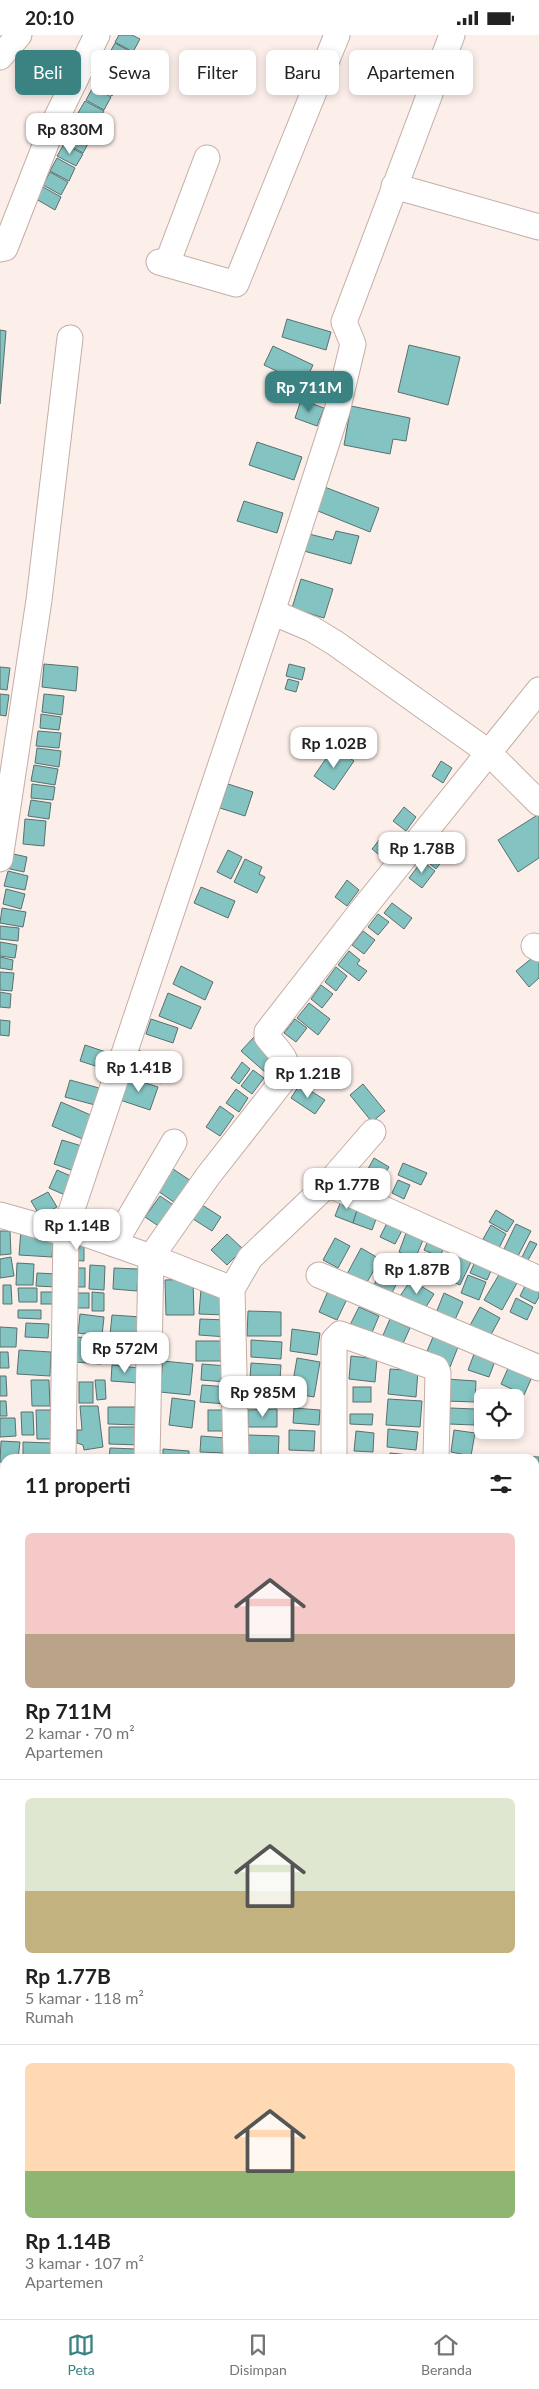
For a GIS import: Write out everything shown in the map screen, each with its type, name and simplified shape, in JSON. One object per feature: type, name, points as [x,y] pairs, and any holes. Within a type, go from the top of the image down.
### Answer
[{"type":"street","points":[[0,57],[19,35]]},
{"type":"street","points":[[5,244],[54,123],[96,35]]},
{"type":"street","points":[[207,158],[163,263],[236,284],[337,35]]},
{"type":"street","points":[[63,1454],[65,1230],[272,612],[337,411],[353,344],[344,323],[452,35]]},
{"type":"street","points":[[394,186],[539,227]]},
{"type":"street","points":[[0,859],[39,600],[70,337]]},
{"type":"street","points":[[272,612],[312,629],[335,643],[488,752],[539,803]]},
{"type":"street","points":[[147,1454],[151,1257],[208,1176],[284,1079],[287,1062],[267,1037],[267,1032],[539,690]]},
{"type":"street","points":[[236,1454],[232,1289],[250,1258],[328,1184],[373,1132]]},
{"type":"street","points":[[114,1244],[174,1142]]},
{"type":"street","points":[[328,1184],[539,1279]]},
{"type":"street","points":[[0,1215],[114,1244],[232,1289]]},
{"type":"street","points":[[319,1275],[539,1368]]},
{"type":"street","points":[[334,1454],[334,1340],[340,1334],[436,1368],[438,1373],[436,1454]]},
{"type":"building","points":[[119,35],[132,35],[140,39],[134,50],[129,50],[115,42]]},
{"type":"building","points":[[115,43],[128,50],[111,50]]},
{"type":"building","points":[[91,91],[91,95],[107,95],[111,97],[104,110],[86,100]]},
{"type":"building","points":[[85,101],[104,111],[97,124],[78,113]]},
{"type":"building","points":[[78,115],[97,125],[90,138],[71,128]]},
{"type":"building","points":[[71,130],[90,140],[83,153],[64,142]]},
{"type":"building","points":[[64,144],[83,154],[76,166],[57,156]]},
{"type":"building","points":[[57,158],[75,168],[69,181],[50,171]]},
{"type":"building","points":[[50,172],[68,182],[61,195],[43,185]]},
{"type":"building","points":[[43,187],[61,197],[55,210],[36,199]]},
{"type":"building","points":[[287,319],[331,332],[326,350],[282,337]]},
{"type":"building","points":[[0,330],[6,331],[0,404]]},
{"type":"building","points":[[409,345],[460,357],[448,405],[398,392]]},
{"type":"building","points":[[273,346],[313,365],[304,384],[264,365]]},
{"type":"building","points":[[301,400],[324,408],[317,426],[295,418]]},
{"type":"building","points":[[351,406],[410,418],[406,441],[393,439],[390,454],[344,445]]},
{"type":"building","points":[[257,442],[302,457],[294,480],[249,465]]},
{"type":"building","points":[[322,486],[379,508],[370,532],[313,509]]},
{"type":"building","points":[[244,501],[283,513],[277,533],[237,521]]},
{"type":"building","points":[[336,531],[359,536],[351,564],[304,551],[309,534],[333,540]]},
{"type":"building","points":[[301,579],[333,589],[324,618],[292,608]]},
{"type":"building","points":[[44,664],[78,667],[76,691],[42,687]]},
{"type":"building","points":[[289,664],[305,668],[302,680],[286,676]]},
{"type":"building","points":[[0,667],[10,668],[7,690],[0,689]]},
{"type":"building","points":[[288,679],[299,682],[296,692],[285,689]]},
{"type":"building","points":[[0,694],[9,695],[6,716],[0,715]]},
{"type":"building","points":[[44,694],[64,696],[62,715],[42,712]]},
{"type":"building","points":[[41,714],[61,717],[59,730],[40,728]]},
{"type":"building","points":[[38,731],[61,733],[59,748],[36,746]]},
{"type":"building","points":[[334,747],[354,761],[334,790],[314,776]]},
{"type":"building","points":[[37,748],[61,751],[59,767],[35,763]]},
{"type":"building","points":[[441,761],[452,768],[443,783],[432,776]]},
{"type":"building","points":[[34,765],[58,769],[55,785],[31,781]]},
{"type":"building","points":[[32,784],[55,787],[53,800],[31,798]]},
{"type":"building","points":[[228,784],[253,792],[245,816],[220,808]]},
{"type":"building","points":[[31,800],[51,803],[49,819],[28,816]]},
{"type":"building","points":[[404,807],[416,817],[406,831],[393,821]]},
{"type":"building","points":[[539,814],[539,858],[518,872],[498,840]]},
{"type":"building","points":[[25,819],[46,821],[44,846],[23,844]]},
{"type":"building","points":[[384,834],[396,843],[384,859],[372,849]]},
{"type":"building","points":[[434,844],[447,854],[436,869],[423,858]]},
{"type":"building","points":[[228,850],[242,857],[231,879],[217,872]]},
{"type":"building","points":[[9,853],[27,857],[24,872],[6,868]]},
{"type":"building","points":[[245,859],[262,867],[259,874],[265,877],[257,893],[234,882]]},
{"type":"building","points":[[422,861],[435,871],[422,888],[409,878]]},
{"type":"building","points":[[8,871],[28,876],[25,890],[4,886]]},
{"type":"building","points":[[347,880],[359,890],[347,906],[335,897]]},
{"type":"building","points":[[201,887],[235,901],[228,918],[194,903]]},
{"type":"building","points":[[6,889],[25,894],[21,909],[3,904]]},
{"type":"building","points":[[392,903],[412,918],[404,929],[384,913]]},
{"type":"building","points":[[2,908],[26,912],[23,927],[0,923]]},
{"type":"building","points":[[378,914],[389,922],[378,935],[368,927]]},
{"type":"building","points":[[0,926],[19,928],[18,941],[0,939]]},
{"type":"building","points":[[363,931],[375,940],[364,954],[352,945]]},
{"type":"building","points":[[0,942],[17,945],[15,958],[0,956]]},
{"type":"building","points":[[349,951],[360,960],[357,964],[367,971],[359,981],[338,965]]},
{"type":"building","points":[[537,954],[539,956],[539,978],[529,987],[516,971]]},
{"type":"building","points":[[0,957],[13,960],[12,970],[0,968]]},
{"type":"building","points":[[181,966],[213,982],[205,1000],[173,984]]},
{"type":"building","points":[[336,967],[347,976],[336,991],[325,982]]},
{"type":"building","points":[[0,972],[14,973],[12,991],[0,990]]},
{"type":"building","points":[[321,985],[333,994],[322,1008],[311,999]]},
{"type":"building","points":[[0,992],[11,994],[10,1008],[0,1007]]},
{"type":"building","points":[[168,993],[201,1007],[191,1029],[159,1016]]},
{"type":"building","points":[[309,1003],[330,1019],[318,1035],[297,1018]]},
{"type":"building","points":[[151,1019],[178,1028],[173,1043],[146,1034]]},
{"type":"building","points":[[295,1019],[307,1028],[296,1042],[284,1033]]},
{"type":"building","points":[[0,1020],[10,1021],[9,1036],[0,1035]]},
{"type":"building","points":[[254,1037],[278,1058],[265,1072],[241,1051]]},
{"type":"building","points":[[85,1045],[112,1054],[108,1070],[80,1061]]},
{"type":"building","points":[[138,1050],[170,1064],[161,1083],[130,1069]]},
{"type":"building","points":[[242,1062],[250,1069],[239,1084],[231,1078]]},
{"type":"building","points":[[253,1070],[264,1078],[252,1094],[241,1086]]},
{"type":"building","points":[[127,1077],[158,1087],[150,1110],[120,1100]]},
{"type":"building","points":[[70,1080],[99,1088],[95,1105],[65,1097]]},
{"type":"building","points":[[300,1084],[325,1100],[315,1114],[291,1098]]},
{"type":"building","points":[[363,1084],[385,1111],[372,1122],[350,1095]]},
{"type":"building","points":[[236,1089],[248,1098],[239,1112],[226,1103]]},
{"type":"building","points":[[61,1102],[95,1117],[85,1140],[52,1126]]},
{"type":"building","points":[[220,1106],[234,1116],[220,1136],[206,1127]]},
{"type":"building","points":[[62,1140],[85,1147],[77,1172],[54,1164]]},
{"type":"building","points":[[374,1158],[389,1167],[377,1186],[363,1178]]},
{"type":"building","points":[[403,1163],[427,1173],[421,1185],[398,1175]]},
{"type":"building","points":[[170,1167],[194,1183],[178,1205],[155,1189]]},
{"type":"building","points":[[57,1170],[73,1177],[65,1195],[49,1188]]},
{"type":"building","points":[[398,1180],[410,1185],[404,1199],[392,1193]]},
{"type":"building","points":[[48,1192],[57,1207],[40,1216],[31,1201]]},
{"type":"building","points":[[160,1196],[178,1208],[163,1229],[145,1217]]},
{"type":"building","points":[[342,1198],[359,1204],[353,1223],[335,1216]]},
{"type":"building","points":[[199,1203],[221,1217],[212,1231],[190,1217]]},
{"type":"building","points":[[359,1204],[379,1211],[372,1230],[353,1223]]},
{"type":"building","points":[[496,1210],[514,1221],[507,1232],[489,1222]]},
{"type":"building","points":[[391,1215],[406,1223],[395,1244],[380,1237]]},
{"type":"building","points":[[516,1224],[531,1231],[518,1256],[504,1249]]},
{"type":"building","points":[[491,1225],[506,1234],[499,1248],[483,1239]]},
{"type":"building","points":[[21,1230],[54,1232],[52,1257],[19,1255]]},
{"type":"building","points":[[0,1231],[10,1231],[11,1254],[0,1255]]},
{"type":"building","points":[[406,1233],[423,1240],[415,1259],[399,1252]]},
{"type":"building","points":[[227,1234],[243,1249],[227,1265],[211,1250]]},
{"type":"building","points":[[430,1236],[446,1242],[440,1257],[424,1250]]},
{"type":"building","points":[[335,1238],[350,1246],[338,1268],[323,1260]]},
{"type":"building","points":[[69,1241],[84,1241],[84,1261],[69,1260]]},
{"type":"building","points":[[530,1241],[537,1244],[528,1260],[522,1257]]},
{"type":"building","points":[[453,1247],[474,1256],[460,1285],[440,1276]]},
{"type":"building","points":[[361,1248],[380,1259],[365,1286],[346,1276]]},
{"type":"building","points":[[424,1253],[438,1260],[430,1277],[416,1269]]},
{"type":"building","points":[[11,1257],[14,1276],[0,1278],[0,1259]]},
{"type":"building","points":[[477,1257],[494,1264],[487,1280],[470,1273]]},
{"type":"building","points":[[385,1262],[403,1270],[392,1293],[374,1285]]},
{"type":"building","points":[[17,1263],[34,1264],[33,1285],[16,1285]]},
{"type":"building","points":[[90,1265],[105,1266],[104,1290],[89,1289]]},
{"type":"building","points":[[74,1268],[85,1268],[85,1287],[74,1287]]},
{"type":"building","points":[[114,1268],[138,1269],[137,1291],[113,1289]]},
{"type":"building","points":[[37,1273],[57,1274],[56,1287],[36,1286]]},
{"type":"building","points":[[500,1273],[517,1283],[502,1310],[484,1300]]},
{"type":"building","points":[[468,1275],[486,1282],[479,1300],[461,1293]]},
{"type":"building","points":[[193,1279],[194,1315],[166,1315],[165,1280]]},
{"type":"building","points":[[411,1280],[434,1294],[424,1310],[400,1296]]},
{"type":"building","points":[[526,1284],[539,1291],[539,1297],[535,1304],[520,1296]]},
{"type":"building","points":[[3,1285],[11,1285],[12,1304],[3,1304]]},
{"type":"building","points":[[18,1288],[37,1288],[37,1302],[19,1302]]},
{"type":"building","points":[[201,1289],[227,1291],[225,1315],[199,1314]]},
{"type":"building","points":[[328,1291],[347,1299],[337,1320],[319,1312]]},
{"type":"building","points":[[41,1292],[55,1292],[55,1304],[41,1304]]},
{"type":"building","points":[[92,1292],[104,1293],[104,1311],[92,1311]]},
{"type":"building","points":[[76,1293],[89,1293],[89,1308],[76,1308]]},
{"type":"building","points":[[444,1293],[463,1302],[454,1322],[436,1313]]},
{"type":"building","points":[[516,1298],[533,1307],[527,1320],[510,1312]]},
{"type":"building","points":[[359,1307],[379,1316],[370,1337],[349,1327]]},
{"type":"building","points":[[480,1307],[500,1318],[488,1340],[468,1329]]},
{"type":"building","points":[[18,1310],[41,1310],[41,1319],[18,1318]]},
{"type":"building","points":[[248,1311],[281,1312],[281,1336],[247,1336]]},
{"type":"building","points":[[80,1314],[104,1317],[102,1336],[78,1333]]},
{"type":"building","points":[[112,1315],[141,1317],[140,1337],[110,1335]]},
{"type":"building","points":[[200,1319],[227,1320],[227,1337],[199,1335]]},
{"type":"building","points":[[390,1319],[410,1328],[401,1348],[381,1340]]},
{"type":"building","points":[[26,1323],[49,1324],[48,1338],[25,1337]]},
{"type":"building","points":[[0,1327],[17,1328],[16,1347],[0,1347]]},
{"type":"building","points":[[292,1329],[320,1333],[317,1355],[290,1351]]},
{"type":"building","points":[[76,1337],[103,1339],[101,1364],[75,1362]]},
{"type":"building","points":[[433,1337],[458,1347],[450,1367],[425,1356]]},
{"type":"building","points":[[110,1339],[117,1340],[115,1352],[108,1351]]},
{"type":"building","points":[[119,1340],[140,1342],[139,1363],[118,1362]]},
{"type":"building","points":[[251,1340],[282,1342],[281,1359],[251,1357]]},
{"type":"building","points":[[196,1341],[227,1341],[227,1361],[196,1361]]},
{"type":"building","points":[[19,1350],[51,1352],[50,1376],[17,1374]]},
{"type":"building","points":[[0,1352],[8,1352],[9,1368],[0,1368]]},
{"type":"building","points":[[474,1354],[495,1361],[489,1377],[468,1370]]},
{"type":"building","points":[[351,1356],[377,1359],[375,1382],[349,1379]]},
{"type":"building","points":[[297,1358],[320,1362],[314,1397],[291,1393]]},
{"type":"building","points":[[163,1361],[193,1364],[190,1395],[160,1392]]},
{"type":"building","points":[[251,1363],[281,1365],[280,1380],[250,1378]]},
{"type":"building","points":[[202,1364],[227,1366],[226,1382],[201,1380]]},
{"type":"building","points":[[112,1365],[139,1368],[138,1383],[111,1381]]},
{"type":"building","points":[[509,1366],[532,1377],[524,1395],[524,1389],[511,1389],[501,1384]]},
{"type":"building","points":[[390,1369],[418,1371],[416,1397],[388,1394]]},
{"type":"building","points":[[0,1376],[6,1376],[7,1396],[0,1396]]},
{"type":"building","points":[[446,1379],[476,1381],[474,1402],[445,1401]]},
{"type":"building","points":[[31,1380],[49,1380],[50,1406],[32,1406]]},
{"type":"building","points":[[95,1380],[105,1380],[106,1399],[97,1400]]},
{"type":"building","points":[[79,1382],[93,1382],[93,1403],[79,1403]]},
{"type":"building","points":[[202,1385],[229,1387],[227,1404],[200,1402]]},
{"type":"building","points":[[249,1385],[283,1385],[283,1401],[249,1401]]},
{"type":"building","points":[[353,1387],[371,1387],[371,1402],[353,1402]]},
{"type":"building","points":[[172,1398],[195,1401],[192,1428],[169,1425]]},
{"type":"building","points":[[388,1399],[422,1401],[420,1427],[386,1425]]},
{"type":"building","points":[[0,1401],[6,1401],[7,1416],[0,1416]]},
{"type":"building","points":[[80,1406],[98,1406],[103,1447],[84,1450],[83,1445],[77,1443],[77,1430],[82,1430]]},
{"type":"building","points":[[108,1407],[139,1407],[139,1425],[108,1424]]},
{"type":"building","points":[[294,1408],[320,1410],[319,1425],[293,1423]]},
{"type":"building","points":[[450,1408],[474,1409],[474,1425],[449,1424]]},
{"type":"building","points":[[277,1409],[277,1427],[248,1427],[248,1410]]},
{"type":"building","points":[[36,1410],[52,1410],[54,1439],[37,1439]]},
{"type":"building","points":[[208,1410],[225,1410],[225,1431],[208,1431]]},
{"type":"building","points":[[21,1412],[33,1412],[34,1435],[22,1435]]},
{"type":"building","points":[[350,1414],[373,1414],[372,1425],[350,1424]]},
{"type":"building","points":[[0,1418],[15,1418],[16,1436],[0,1437]]},
{"type":"building","points":[[109,1427],[141,1427],[140,1445],[109,1444]]},
{"type":"building","points":[[388,1429],[418,1432],[416,1450],[387,1447]]},
{"type":"building","points":[[289,1430],[315,1431],[314,1451],[289,1450]]},
{"type":"building","points":[[454,1430],[474,1433],[471,1454],[451,1452]]},
{"type":"building","points":[[356,1431],[374,1433],[373,1452],[354,1451]]},
{"type":"building","points":[[248,1435],[279,1436],[278,1454],[248,1454]]},
{"type":"building","points":[[201,1436],[226,1438],[225,1453],[200,1452]]},
{"type":"building","points":[[1,1441],[20,1442],[19,1454],[0,1454]]},
{"type":"building","points":[[23,1442],[52,1443],[51,1454],[23,1454]]},
{"type":"building","points":[[110,1448],[136,1449],[136,1454],[109,1454]]},
{"type":"building","points":[[163,1449],[189,1451],[189,1454],[163,1454]]}]
